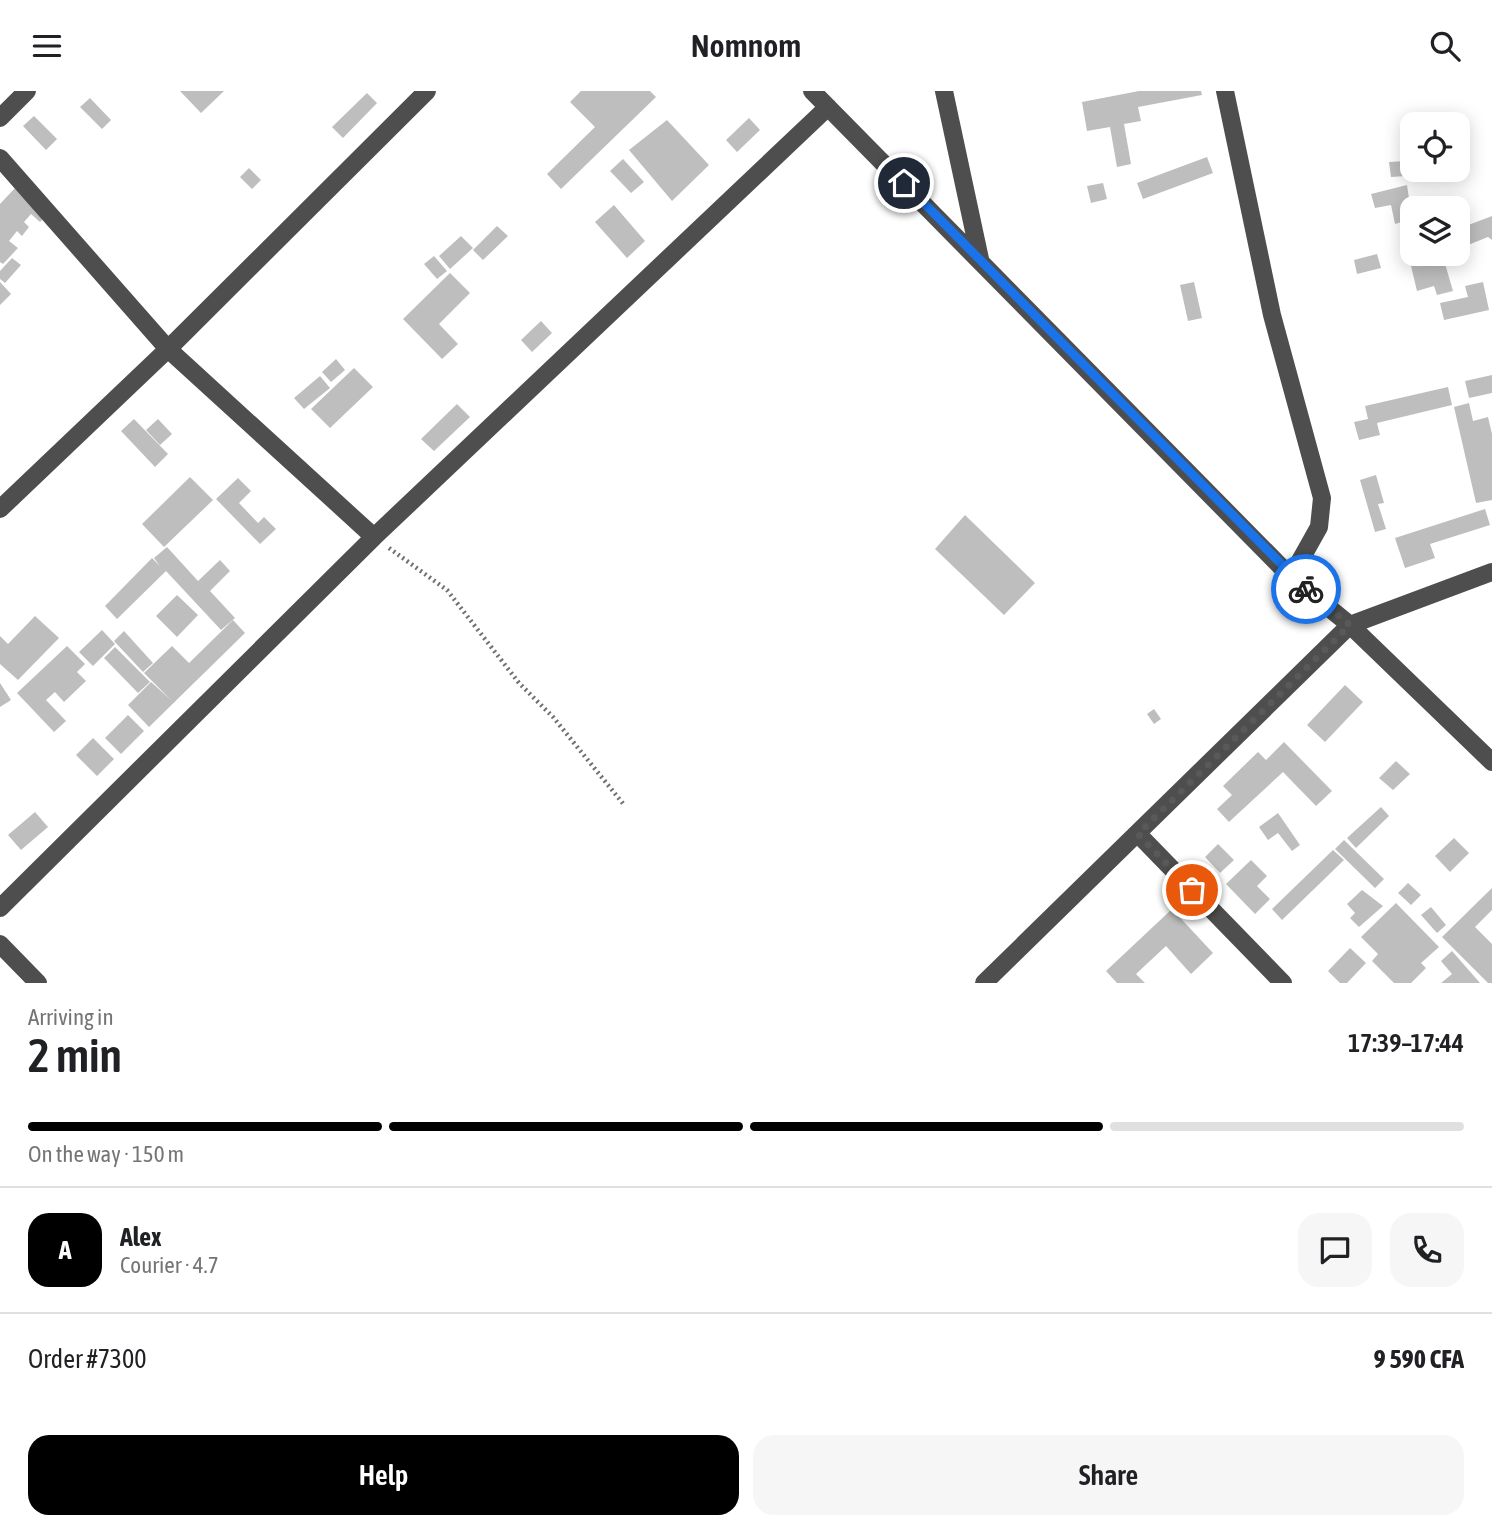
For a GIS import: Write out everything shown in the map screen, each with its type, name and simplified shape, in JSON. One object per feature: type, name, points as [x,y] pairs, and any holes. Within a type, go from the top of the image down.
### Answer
[{"type":"street","points":[[0,118],[27,91]]},
{"type":"street","points":[[0,509],[168,349],[427,91]]},
{"type":"street","points":[[811,91],[1292,577],[1350,625],[1492,762]]},
{"type":"street","points":[[944,91],[981,260]]},
{"type":"street","points":[[1226,91],[1272,315],[1322,498],[1319,527],[1292,577]]},
{"type":"street","points":[[0,908],[374,537],[828,107]]},
{"type":"street","points":[[0,158],[168,349],[374,537]]},
{"type":"street","points":[[984,983],[1350,625],[1492,572]]},
{"type":"street","points":[[1138,834],[1283,983]]},
{"type":"street","points":[[0,944],[37,983]]},
{"type":"path","points":[[374,537],[447,590],[519,683],[553,716],[625,806]]},
{"type":"building","points":[[180,91],[224,91],[201,113]]},
{"type":"building","points":[[581,91],[650,91],[656,97],[561,189],[547,174],[595,127],[570,102]]},
{"type":"building","points":[[1139,91],[1201,91],[1202,95],[1138,107],[1141,121],[1124,124],[1131,164],[1117,167],[1110,127],[1087,131],[1082,102]]},
{"type":"building","points":[[367,93],[377,103],[343,138],[332,127]]},
{"type":"building","points":[[90,98],[111,120],[102,129],[80,107]]},
{"type":"building","points":[[34,116],[57,139],[46,150],[23,126]]},
{"type":"building","points":[[749,118],[760,130],[737,152],[726,140]]},
{"type":"building","points":[[667,120],[709,165],[672,201],[629,150]]},
{"type":"building","points":[[1207,157],[1213,173],[1143,199],[1137,183]]},
{"type":"building","points":[[623,159],[644,182],[631,193],[610,171]]},
{"type":"building","points":[[1400,161],[1400,176],[1391,177],[1389,162]]},
{"type":"building","points":[[249,168],[261,180],[252,189],[240,177]]},
{"type":"building","points":[[1103,183],[1107,199],[1091,203],[1087,186]]},
{"type":"building","points":[[1407,185],[1409,196],[1400,196],[1400,223],[1395,224],[1391,205],[1375,208],[1371,194]]},
{"type":"building","points":[[16,187],[47,215],[40,222],[31,214],[24,222],[29,227],[22,236],[17,231],[9,241],[18,248],[3,264],[0,262],[0,204]]},
{"type":"building","points":[[614,205],[645,241],[627,258],[595,222]]},
{"type":"building","points":[[1492,216],[1492,240],[1488,237],[1470,244],[1470,224]]},
{"type":"building","points":[[497,226],[508,236],[483,260],[473,250]]},
{"type":"building","points":[[461,236],[473,248],[450,269],[439,256]]},
{"type":"building","points":[[1377,254],[1381,268],[1357,274],[1354,260]]},
{"type":"building","points":[[434,256],[447,271],[437,279],[424,264]]},
{"type":"building","points":[[12,258],[21,265],[5,283],[0,279],[0,271]]},
{"type":"building","points":[[1411,266],[1446,266],[1453,291],[1437,295],[1434,286],[1417,291]]},
{"type":"building","points":[[450,273],[470,293],[439,324],[458,344],[442,359],[403,319]]},
{"type":"building","points":[[0,282],[11,294],[0,305]]},
{"type":"building","points":[[1194,282],[1202,318],[1188,321],[1180,285]]},
{"type":"building","points":[[1483,282],[1489,310],[1444,320],[1440,303],[1468,297],[1465,286]]},
{"type":"building","points":[[541,321],[552,333],[532,352],[521,340]]},
{"type":"building","points":[[336,359],[345,370],[331,382],[322,372]]},
{"type":"building","points":[[354,368],[373,387],[330,428],[311,409]]},
{"type":"building","points":[[1492,375],[1492,393],[1469,398],[1465,381]]},
{"type":"building","points":[[320,376],[330,388],[304,409],[294,398]]},
{"type":"building","points":[[1448,387],[1452,405],[1377,423],[1380,435],[1359,440],[1354,422],[1368,419],[1365,406]]},
{"type":"building","points":[[1469,403],[1473,421],[1488,417],[1492,434],[1492,500],[1476,503],[1454,407]]},
{"type":"building","points":[[457,404],[470,417],[434,451],[421,439]]},
{"type":"building","points":[[134,419],[168,454],[155,467],[121,431]]},
{"type":"building","points":[[158,419],[172,434],[160,445],[146,430]]},
{"type":"building","points":[[1376,475],[1384,503],[1378,504],[1386,529],[1375,532],[1360,480]]},
{"type":"building","points":[[190,477],[213,500],[164,547],[142,524]]},
{"type":"building","points":[[238,478],[251,491],[239,503],[258,523],[264,517],[276,529],[260,544],[216,499]]},
{"type":"building","points":[[1485,509],[1490,525],[1430,544],[1435,558],[1405,568],[1395,538]]},
{"type":"building","points":[[965,515],[1035,583],[1004,615],[935,549]]},
{"type":"building","points":[[167,547],[198,581],[220,560],[230,571],[210,591],[235,618],[221,630],[166,571],[117,619],[105,606],[152,558],[160,566],[154,558]]},
{"type":"building","points":[[177,595],[198,615],[177,637],[156,616]]},
{"type":"building","points":[[35,616],[59,638],[18,680],[0,664],[0,636],[8,644]]},
{"type":"building","points":[[233,620],[245,633],[149,727],[128,705],[151,682],[171,700],[144,673],[172,646],[189,663]]},
{"type":"building","points":[[102,630],[115,644],[93,666],[79,652]]},
{"type":"building","points":[[124,631],[153,663],[143,672],[114,641]]},
{"type":"building","points":[[67,646],[85,664],[77,672],[86,681],[64,702],[55,692],[46,700],[66,721],[54,732],[17,693]]},
{"type":"building","points":[[115,647],[150,682],[138,693],[104,658]]},
{"type":"building","points":[[0,683],[11,700],[0,707]]},
{"type":"building","points":[[1345,685],[1363,702],[1325,742],[1307,725]]},
{"type":"building","points":[[1154,709],[1161,719],[1154,724],[1147,714]]},
{"type":"building","points":[[128,715],[144,731],[121,754],[105,738]]},
{"type":"building","points":[[93,738],[114,759],[97,776],[76,755]]},
{"type":"building","points":[[1284,742],[1332,791],[1316,806],[1283,772],[1229,822],[1217,809],[1232,795],[1223,786],[1258,752],[1266,760]]},
{"type":"building","points":[[1396,761],[1410,774],[1393,790],[1379,778]]},
{"type":"building","points":[[1381,807],[1389,816],[1356,848],[1347,838]]},
{"type":"building","points":[[35,812],[48,827],[21,850],[8,835]]},
{"type":"building","points":[[1278,813],[1300,845],[1292,851],[1278,833],[1268,840],[1259,827]]},
{"type":"building","points":[[1454,838],[1469,853],[1450,872],[1435,856]]},
{"type":"building","points":[[1344,840],[1384,879],[1375,888],[1335,849]]},
{"type":"building","points":[[1218,844],[1234,860],[1220,873],[1205,857]]},
{"type":"building","points":[[1333,850],[1344,860],[1282,920],[1272,909]]},
{"type":"building","points":[[1251,860],[1267,876],[1257,886],[1270,899],[1255,914],[1226,884]]},
{"type":"building","points":[[1408,883],[1421,895],[1411,905],[1398,893]]},
{"type":"building","points":[[1492,888],[1492,910],[1475,927],[1492,944],[1492,983],[1488,983],[1442,937]]},
{"type":"building","points":[[1362,890],[1383,906],[1359,927],[1350,918],[1355,913],[1347,904]]},
{"type":"building","points":[[1396,903],[1439,947],[1421,963],[1426,968],[1411,983],[1394,983],[1372,961],[1378,954],[1361,937]]},
{"type":"building","points":[[1431,907],[1446,925],[1437,933],[1421,915]]},
{"type":"building","points":[[1172,909],[1213,953],[1191,974],[1166,946],[1136,974],[1145,983],[1117,983],[1106,971]]},
{"type":"building","points":[[1350,948],[1366,963],[1347,983],[1340,983],[1328,971]]},
{"type":"building","points":[[1452,951],[1480,983],[1441,983],[1452,974],[1441,961]]},
{"type":"way so far","points":[[1192,890],[1138,834],[1350,625],[1306,589]]},
{"type":"route","points":[[904,183],[1306,589]]}]
